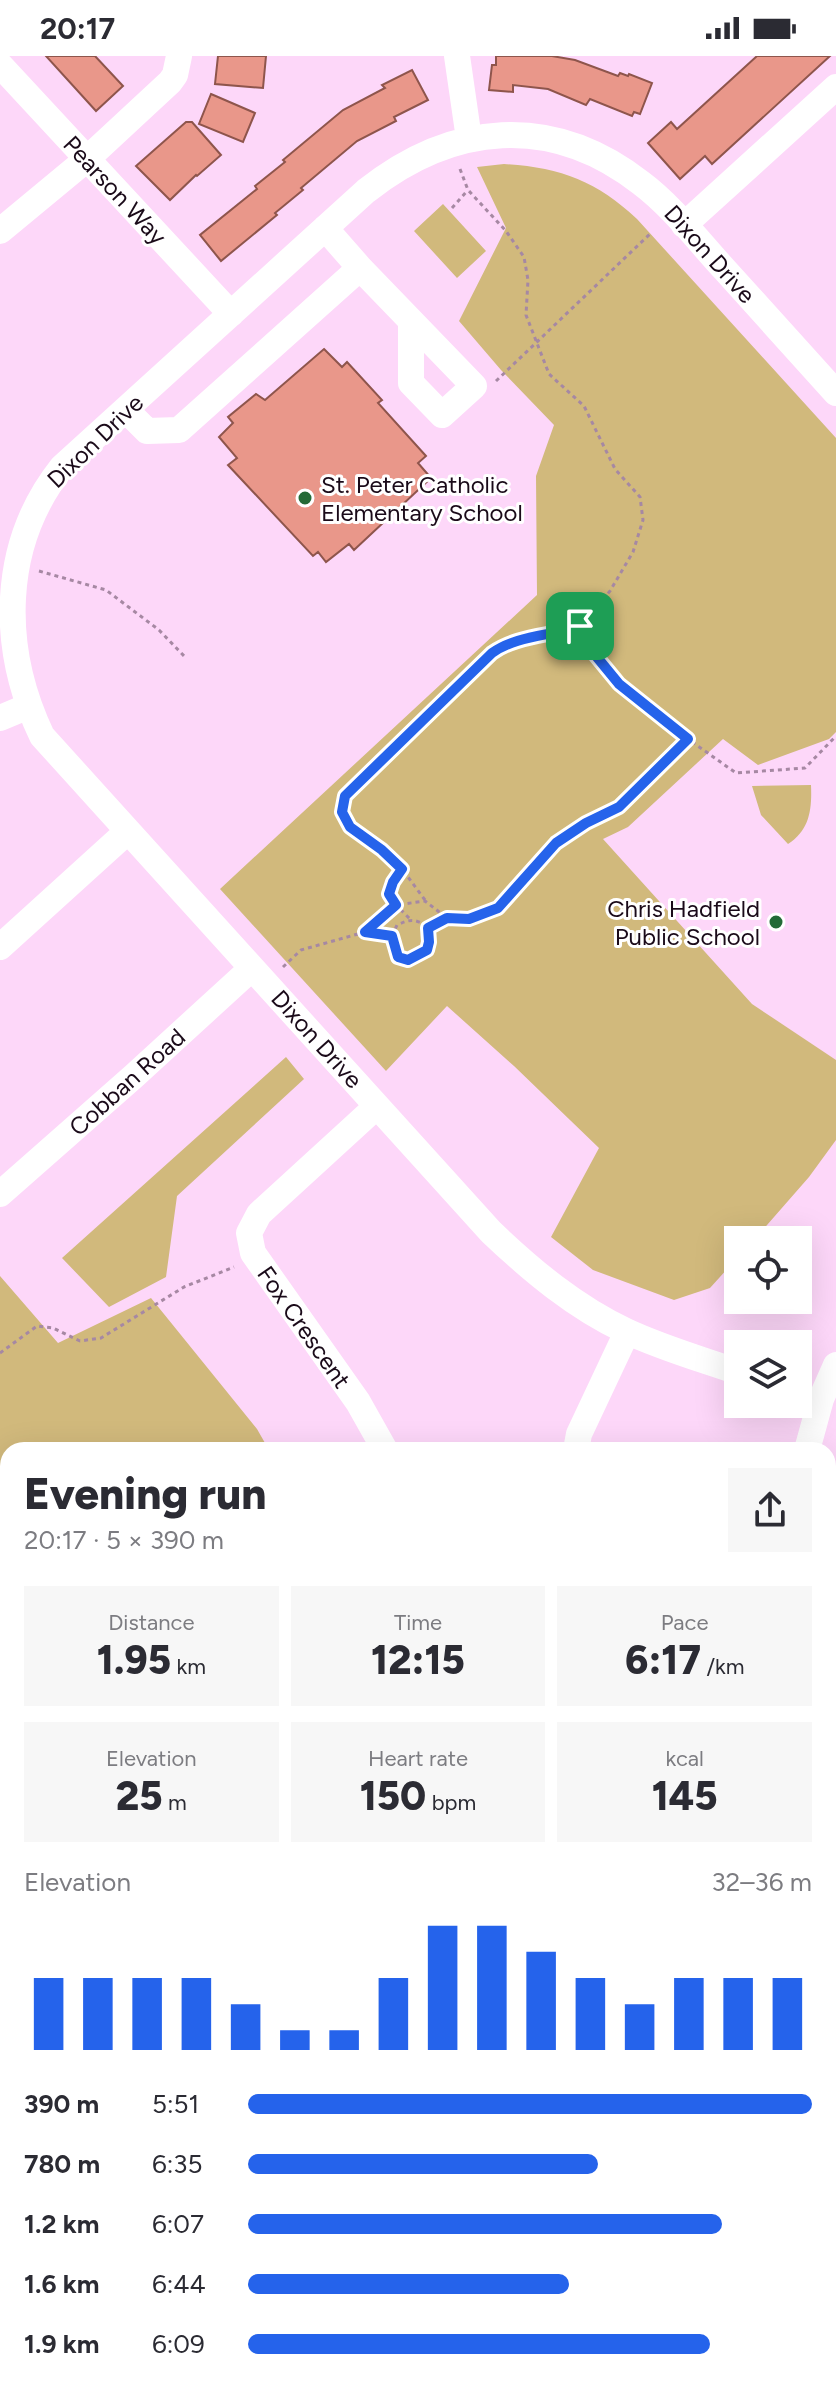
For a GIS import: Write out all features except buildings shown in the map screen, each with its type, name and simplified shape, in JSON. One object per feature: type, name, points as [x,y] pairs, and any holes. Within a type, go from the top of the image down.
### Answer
[{"type":"street","points":[[0,231],[87,159],[170,82],[175,75],[179,56]]},
{"type":"street","points":[[457,56],[469,139]]},
{"type":"street","name":"Pearson Way","points":[[0,65],[231,314]]},
{"type":"street","points":[[684,225],[836,87]]},
{"type":"street","name":"Dixon Drive","points":[[724,1367],[627,1332],[564,1295],[518,1258],[377,1106],[265,970],[55,752],[12,713],[3,600],[7,540],[62,467],[366,191],[397,168],[438,148],[469,139],[528,136],[580,148],[615,164],[663,201],[835,389]]},
{"type":"street","points":[[325,228],[411,322],[483,386],[442,415],[411,383],[411,322]]},
{"type":"street","points":[[126,410],[147,431],[179,430],[360,268]]},
{"type":"street","points":[[0,947],[128,831]]},
{"type":"street","name":"Cobban Road","points":[[0,1194],[134,1076],[265,970]]},
{"type":"street","name":"Fox Crescent","points":[[377,1106],[259,1214],[249,1233],[253,1253],[358,1402],[380,1442]]},
{"type":"street","points":[[578,1442],[627,1332]]},
{"type":"street","points":[[812,1393],[836,1365]]},
{"type":"street","points":[[807,1442],[808,1418]]},
{"type":"path","points":[[447,918],[425,901],[402,869],[382,850],[350,827],[342,812],[345,796],[492,653],[505,644],[580,626],[610,591],[633,552],[643,520],[640,497],[615,469],[584,406],[549,374],[526,315],[528,280],[524,257],[506,231],[468,190],[460,169]]},
{"type":"path","points":[[452,208],[468,190]]},
{"type":"path","points":[[483,386],[536,342],[652,232]]},
{"type":"path","points":[[36,570],[106,590],[159,630],[186,658]]},
{"type":"path","points":[[580,626],[596,656],[619,684],[736,773],[805,768],[836,736]]},
{"type":"path","points":[[428,928],[447,918],[469,919],[498,908],[556,843],[586,823],[619,807],[688,739]]},
{"type":"path","points":[[402,869],[389,894],[410,919]]},
{"type":"path","points":[[365,932],[396,905],[425,901]]},
{"type":"path","points":[[410,919],[419,920],[428,928],[429,942],[427,950],[408,960],[398,957],[392,936],[397,925],[410,919]]},
{"type":"path","points":[[265,970],[301,950],[365,932],[392,936]]},
{"type":"path","points":[[0,1353],[37,1326],[53,1328],[80,1341],[101,1338],[184,1287],[238,1266]]},
{"type":"shaded area","points":[[504,164],[560,173],[592,186],[622,206],[836,438],[836,732],[829,739],[758,765],[723,739],[628,827],[603,839],[752,1004],[836,1060],[836,1140],[766,1226],[724,1226],[724,1272],[710,1288],[674,1300],[593,1270],[551,1237],[599,1148],[514,1066],[447,1006],[386,1071],[220,889],[537,595],[536,476],[554,425],[459,321],[506,228],[477,167]]},
{"type":"shaded area","points":[[443,204],[486,251],[457,278],[414,231]]},
{"type":"shaded area","points":[[811,785],[811,802],[805,826],[788,844],[761,815],[752,786]]},
{"type":"shaded area","points":[[286,1057],[304,1079],[177,1196],[166,1277],[109,1307],[62,1258]]},
{"type":"shaded area","points":[[0,1276],[58,1343],[151,1298],[264,1442],[0,1442]]},
{"type":"place","name":"St. Peter Catholic Elementary School","points":[[305,498]]},
{"type":"place","name":"Chris Hadfield Public School","points":[[776,922]]},
{"type":"route","points":[[580,626],[596,656],[619,684],[688,739],[619,807],[586,823],[556,843],[498,908],[469,919],[447,918],[428,928],[427,950],[408,960],[398,957],[392,936],[365,932],[396,905],[389,894],[402,869],[350,827],[342,812],[345,796],[492,653],[505,644],[580,626]]}]
